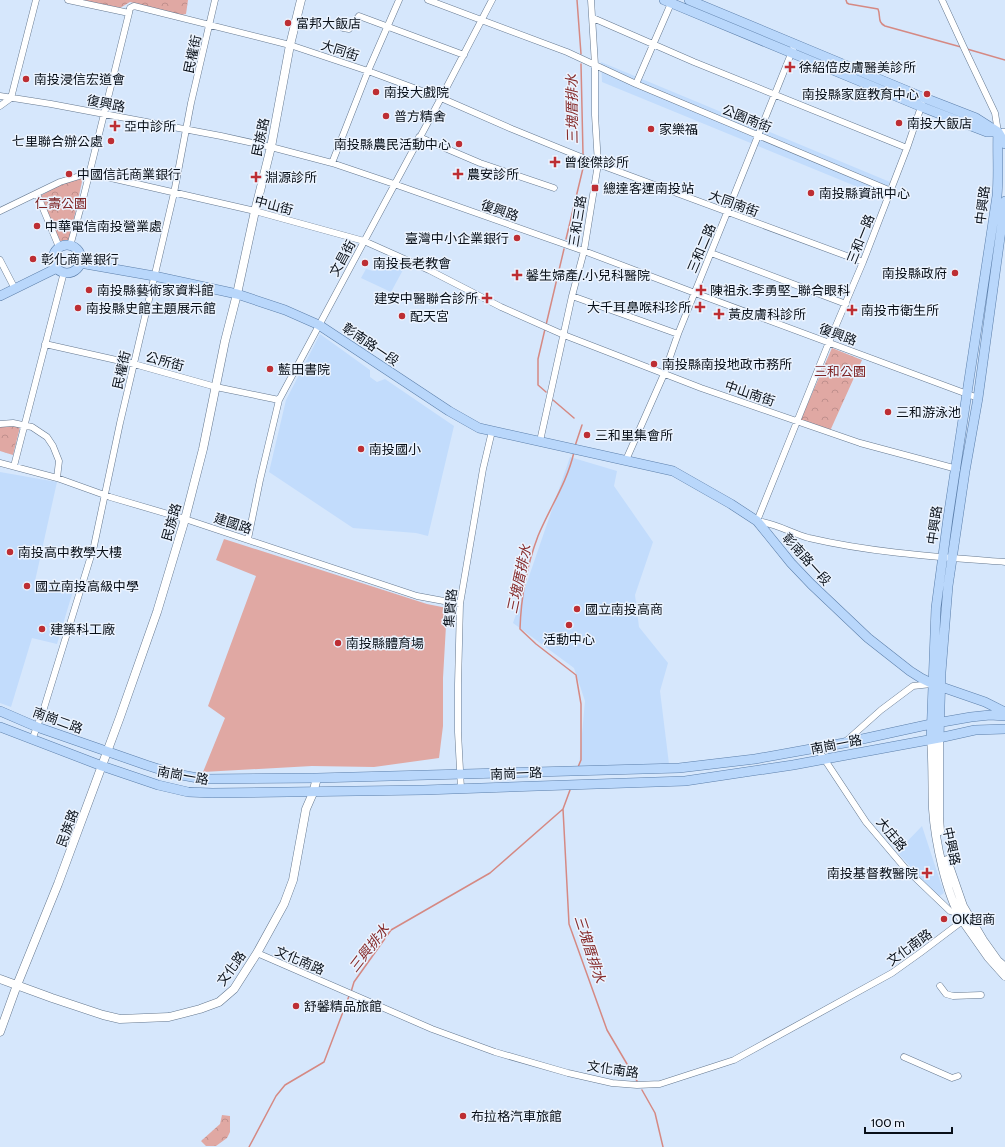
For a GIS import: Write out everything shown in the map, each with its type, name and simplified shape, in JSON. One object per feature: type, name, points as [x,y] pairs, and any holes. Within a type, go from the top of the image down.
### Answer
[{"type":"main road","name":"民族路","points":[[0,1032],[102,766],[157,612],[185,519],[203,449],[225,340],[271,147],[290,45],[302,0]]},
{"type":"main road","points":[[689,0],[976,118],[1001,132],[1005,144]]},
{"type":"main road","points":[[669,1],[922,107],[987,132],[1001,132]]},
{"type":"main road","points":[[876,88],[879,79]]},
{"type":"main road","name":"中興路","points":[[963,917],[947,880],[934,824],[936,608],[947,558],[961,470],[968,394],[997,259],[1001,196],[997,151],[1001,132]]},
{"type":"main road","name":"中興路","points":[[961,470],[978,398],[1005,202]]},
{"type":"main road","points":[[0,296],[60,270],[72,271],[78,267],[80,263],[79,253],[74,247],[59,247],[56,250],[53,259],[60,270]]},
{"type":"main road","name":"彰南路一段","points":[[80,263],[154,276],[237,294],[285,310],[318,325],[449,411],[474,425],[492,431],[578,449],[673,472],[725,500],[757,521],[801,573],[862,633],[910,671],[936,685],[985,702],[1005,712]]},
{"type":"main road","name":"南崗二路","points":[[0,711],[37,727],[107,751]]},
{"type":"main road","points":[[935,724],[971,717],[1005,716]]},
{"type":"main road","name":"南崗一路","points":[[107,751],[171,773],[202,779],[317,778],[679,768],[748,761],[935,724]]},
{"type":"main road","name":"南崗二路","points":[[0,727],[102,766]]},
{"type":"main road","points":[[935,738],[974,730],[1005,729]]},
{"type":"main road","name":"中興路","points":[[935,738],[940,826],[945,854],[963,906],[963,917]]},
{"type":"main road","name":"南崗一路","points":[[102,766],[188,792],[313,792],[461,789],[685,780],[762,770],[935,738]]},
{"type":"main road","name":"文化路","points":[[0,979],[52,998],[112,1017],[120,1018],[169,1017],[200,1009],[219,1002],[234,989],[257,953],[284,904],[293,880],[306,809],[317,778]]},
{"type":"main road","name":"大庄路","points":[[963,917],[983,940],[998,961],[1005,967]]},
{"type":"main road","name":"大庄路","points":[[963,917],[988,957],[1005,976]]},
{"type":"street","points":[[0,106],[11,98],[36,0]]},
{"type":"street","name":"大同街","points":[[68,0],[129,13],[130,8],[134,6],[290,45],[368,71],[441,98],[598,164]]},
{"type":"street","name":"民權街","points":[[32,740],[51,686],[94,546],[104,495],[174,193],[186,130],[215,0]]},
{"type":"street","points":[[332,163],[368,71],[399,0]]},
{"type":"street","name":"公園南街","points":[[428,0],[567,52],[636,84],[891,190]]},
{"type":"street","name":"文昌街","points":[[248,539],[279,400],[419,137],[464,56],[492,0]]},
{"type":"street","name":"三和三路","points":[[540,441],[572,296],[584,251],[598,164],[595,115],[593,18],[591,0]]},
{"type":"street","points":[[942,0],[996,113],[1001,132]]},
{"type":"street","points":[[636,84],[669,1]]},
{"type":"street","points":[[70,246],[129,13]]},
{"type":"street","points":[[343,28],[349,29],[358,16],[464,56]]},
{"type":"street","points":[[593,18],[907,148]]},
{"type":"street","name":"三和二路","points":[[626,460],[664,374],[694,293],[796,44]]},
{"type":"street","name":"復興路","points":[[0,96],[51,104],[271,147],[332,163],[584,251],[978,398]]},
{"type":"street","name":"三和一路","points":[[757,521],[796,422],[863,262],[922,107],[922,97]]},
{"type":"street","points":[[419,137],[480,163],[554,188]]},
{"type":"street","name":"大同南街","points":[[598,164],[863,262]]},
{"type":"street","points":[[0,211],[60,182],[89,173]]},
{"type":"street","name":"中山街","points":[[89,173],[255,211],[364,241],[429,270],[500,307],[536,322]]},
{"type":"street","points":[[37,194],[59,247]]},
{"type":"street","points":[[711,253],[846,304]]},
{"type":"street","points":[[0,260],[15,289]]},
{"type":"street","points":[[14,466],[45,344],[60,270]]},
{"type":"street","points":[[572,296],[678,334]]},
{"type":"street","name":"中山南街","points":[[536,322],[564,335],[664,374],[796,422],[860,443],[961,470]]},
{"type":"street","name":"公所街","points":[[45,344],[134,364],[216,387],[279,400]]},
{"type":"street","points":[[0,424],[8,423],[32,427],[47,437],[53,446],[59,461],[57,478]]},
{"type":"street","name":"集賢路","points":[[461,789],[458,692],[460,604],[492,431]]},
{"type":"street","name":"建國路","points":[[0,463],[57,478],[104,495],[248,539],[417,596],[460,604]]},
{"type":"street","points":[[757,521],[771,523],[808,537],[866,548],[947,558],[1005,562]]},
{"type":"street","points":[[844,743],[881,710],[913,686],[936,685]]},
{"type":"street","name":"大庄路","points":[[817,748],[866,822],[905,868],[950,911],[963,917]]},
{"type":"street","name":"文化南路","points":[[257,953],[432,1029],[494,1052],[568,1073],[612,1083],[637,1085],[660,1084],[734,1060],[886,976],[920,953],[963,917]]},
{"type":"street","points":[[940,986],[946,994],[953,996],[981,995]]},
{"type":"street","points":[[904,1057],[952,1078],[958,1076]]},
{"type":"shaded area","points":[[601,62],[890,182],[882,197],[602,82]]},
{"type":"shaded area","points":[[381,259],[404,268],[391,292],[361,278],[366,269],[373,271]]},
{"type":"shaded area","name":"南投國小","points":[[320,334],[370,370],[370,377],[377,382],[385,379],[454,426],[428,536],[416,533],[353,528],[269,472],[286,400]]},
{"type":"shaded area","name":"國立南投高商","points":[[570,457],[617,471],[614,486],[653,542],[635,595],[639,627],[668,663],[660,691],[669,764],[579,767],[585,701],[574,668],[513,623]]},
{"type":"shaded area","name":"國立南投高級中學","points":[[0,472],[57,482],[35,581],[73,591],[57,644],[32,638],[11,707],[0,703]]},
{"type":"shaded area","name":"南投基督教醫院","points":[[922,826],[944,893],[938,897],[897,852]]},
{"type":"green space","points":[[77,0],[188,0],[186,14],[181,15],[130,2],[120,8]]},
{"type":"green space","name":"仁壽公園","points":[[83,177],[69,241],[61,243],[40,196],[58,186]]},
{"type":"green space","name":"三和公園","points":[[832,348],[862,360],[830,431],[800,421]]},
{"type":"green space","points":[[5,424],[20,427],[13,455],[0,451],[0,426]]},
{"type":"green space","name":"南投縣體育場","points":[[224,539],[427,604],[447,608],[443,678],[443,726],[439,758],[374,767],[312,766],[203,772],[225,718],[208,706],[256,576],[216,560]]},
{"type":"green space","points":[[222,1115],[230,1116],[230,1132],[227,1138],[216,1146],[206,1146],[201,1141],[220,1124]]},
{"type":"waterway","name":"三塊厝排水","points":[[577,0],[581,54]]},
{"type":"waterway","points":[[846,0],[849,4],[878,9],[880,21],[885,26],[961,47]]},
{"type":"waterway","points":[[967,49],[1005,60]]},
{"type":"waterway","name":"三塊厝排水","points":[[581,64],[583,154]]},
{"type":"waterway","name":"三塊厝排水","points":[[566,239],[584,164]]},
{"type":"waterway","name":"三塊厝排水","points":[[546,325],[564,249]]},
{"type":"waterway","name":"三塊厝排水","points":[[545,329],[538,359],[538,385],[546,392]]},
{"type":"waterway","name":"三塊厝排水","points":[[553,400],[574,418]]},
{"type":"waterway","name":"三塊厝排水","points":[[575,446],[582,425]]},
{"type":"waterway","name":"三塊厝排水","points":[[574,452],[567,474],[534,547],[525,582],[520,629],[536,644],[576,675],[581,704],[581,760],[578,767]]},
{"type":"waterway","name":"三塊厝排水","points":[[570,790],[563,809],[569,924],[607,1030],[637,1081]]},
{"type":"waterway","name":"三興排水","points":[[351,992],[354,982],[391,930],[490,873],[563,809]]},
{"type":"waterway","name":"三興排水","points":[[249,1147],[276,1096],[285,1085],[324,1062],[349,996]]},
{"type":"waterway","name":"三塊厝排水","points":[[642,1090],[655,1113],[663,1147]]},
{"type":"place","name":"富邦大飯店","points":[[288,23]]},
{"type":"place","name":"徐紹倍皮膚醫美診所","points":[[790,67]]},
{"type":"place","name":"南投浸信宏道會","points":[[26,79]]},
{"type":"place","name":"南投大戲院","points":[[376,92]]},
{"type":"place","name":"南投縣家庭教育中心","points":[[927,94]]},
{"type":"place","name":"普方精舍","points":[[386,116]]},
{"type":"place","name":"南投大飯店","points":[[899,123]]},
{"type":"place","name":"亞中診所","points":[[115,126]]},
{"type":"place","name":"家樂福","points":[[651,129]]},
{"type":"place","name":"七里聯合辦公處","points":[[111,141]]},
{"type":"place","name":"南投縣農民活動中心","points":[[459,144]]},
{"type":"place","name":"曾俊傑診所","points":[[555,162]]},
{"type":"place","name":"中國信託商業銀行","points":[[69,174]]},
{"type":"place","name":"農安診所","points":[[458,174]]},
{"type":"place","name":"淵源診所","points":[[256,177]]},
{"type":"place","name":"總達客運南投站","points":[[595,188]]},
{"type":"place","name":"南投縣資訊中心","points":[[811,193]]},
{"type":"place","name":"中華電信南投營業處","points":[[37,226]]},
{"type":"place","name":"臺灣中小企業銀行","points":[[517,238]]},
{"type":"place","name":"彰化商業銀行","points":[[33,259]]},
{"type":"place","name":"南投長老教會","points":[[365,263]]},
{"type":"place","name":"南投縣政府","points":[[955,273]]},
{"type":"place","name":"馨生婦產/.小兒科醫院","points":[[517,275]]},
{"type":"place","name":"南投縣藝術家資料館","points":[[89,290]]},
{"type":"place","name":"陳祖永.李勇堅_聯合眼科","points":[[701,290]]},
{"type":"place","name":"建安中醫聯合診所","points":[[487,298]]},
{"type":"place","name":"大千耳鼻喉科珍所","points":[[700,307]]},
{"type":"place","name":"南投縣史館主題展示館","points":[[78,308]]},
{"type":"place","name":"南投市衛生所","points":[[852,310]]},
{"type":"place","name":"黃皮膚科診所","points":[[719,314]]},
{"type":"place","name":"配天宮","points":[[402,316]]},
{"type":"place","name":"南投縣南投地政市務所","points":[[654,364]]},
{"type":"place","name":"藍田書院","points":[[270,369]]},
{"type":"place","name":"三和游泳池","points":[[888,412]]},
{"type":"place","name":"三和里集會所","points":[[587,435]]},
{"type":"place","name":"南投國小","points":[[361,449]]},
{"type":"place","name":"南投高中教學大樓","points":[[10,552]]},
{"type":"place","name":"國立南投高級中學","points":[[27,586]]},
{"type":"place","name":"國立南投高商","points":[[577,609]]},
{"type":"place","name":"活動中心","points":[[569,625]]},
{"type":"place","name":"建築科工廠","points":[[42,629]]},
{"type":"place","name":"南投縣體育場","points":[[338,643]]},
{"type":"place","name":"南投基督教醫院","points":[[927,873]]},
{"type":"place","name":"OK超商","points":[[944,919]]},
{"type":"place","name":"舒馨精品旅館","points":[[296,1006]]},
{"type":"place","name":"布拉格汽車旅館","points":[[463,1116]]}]
